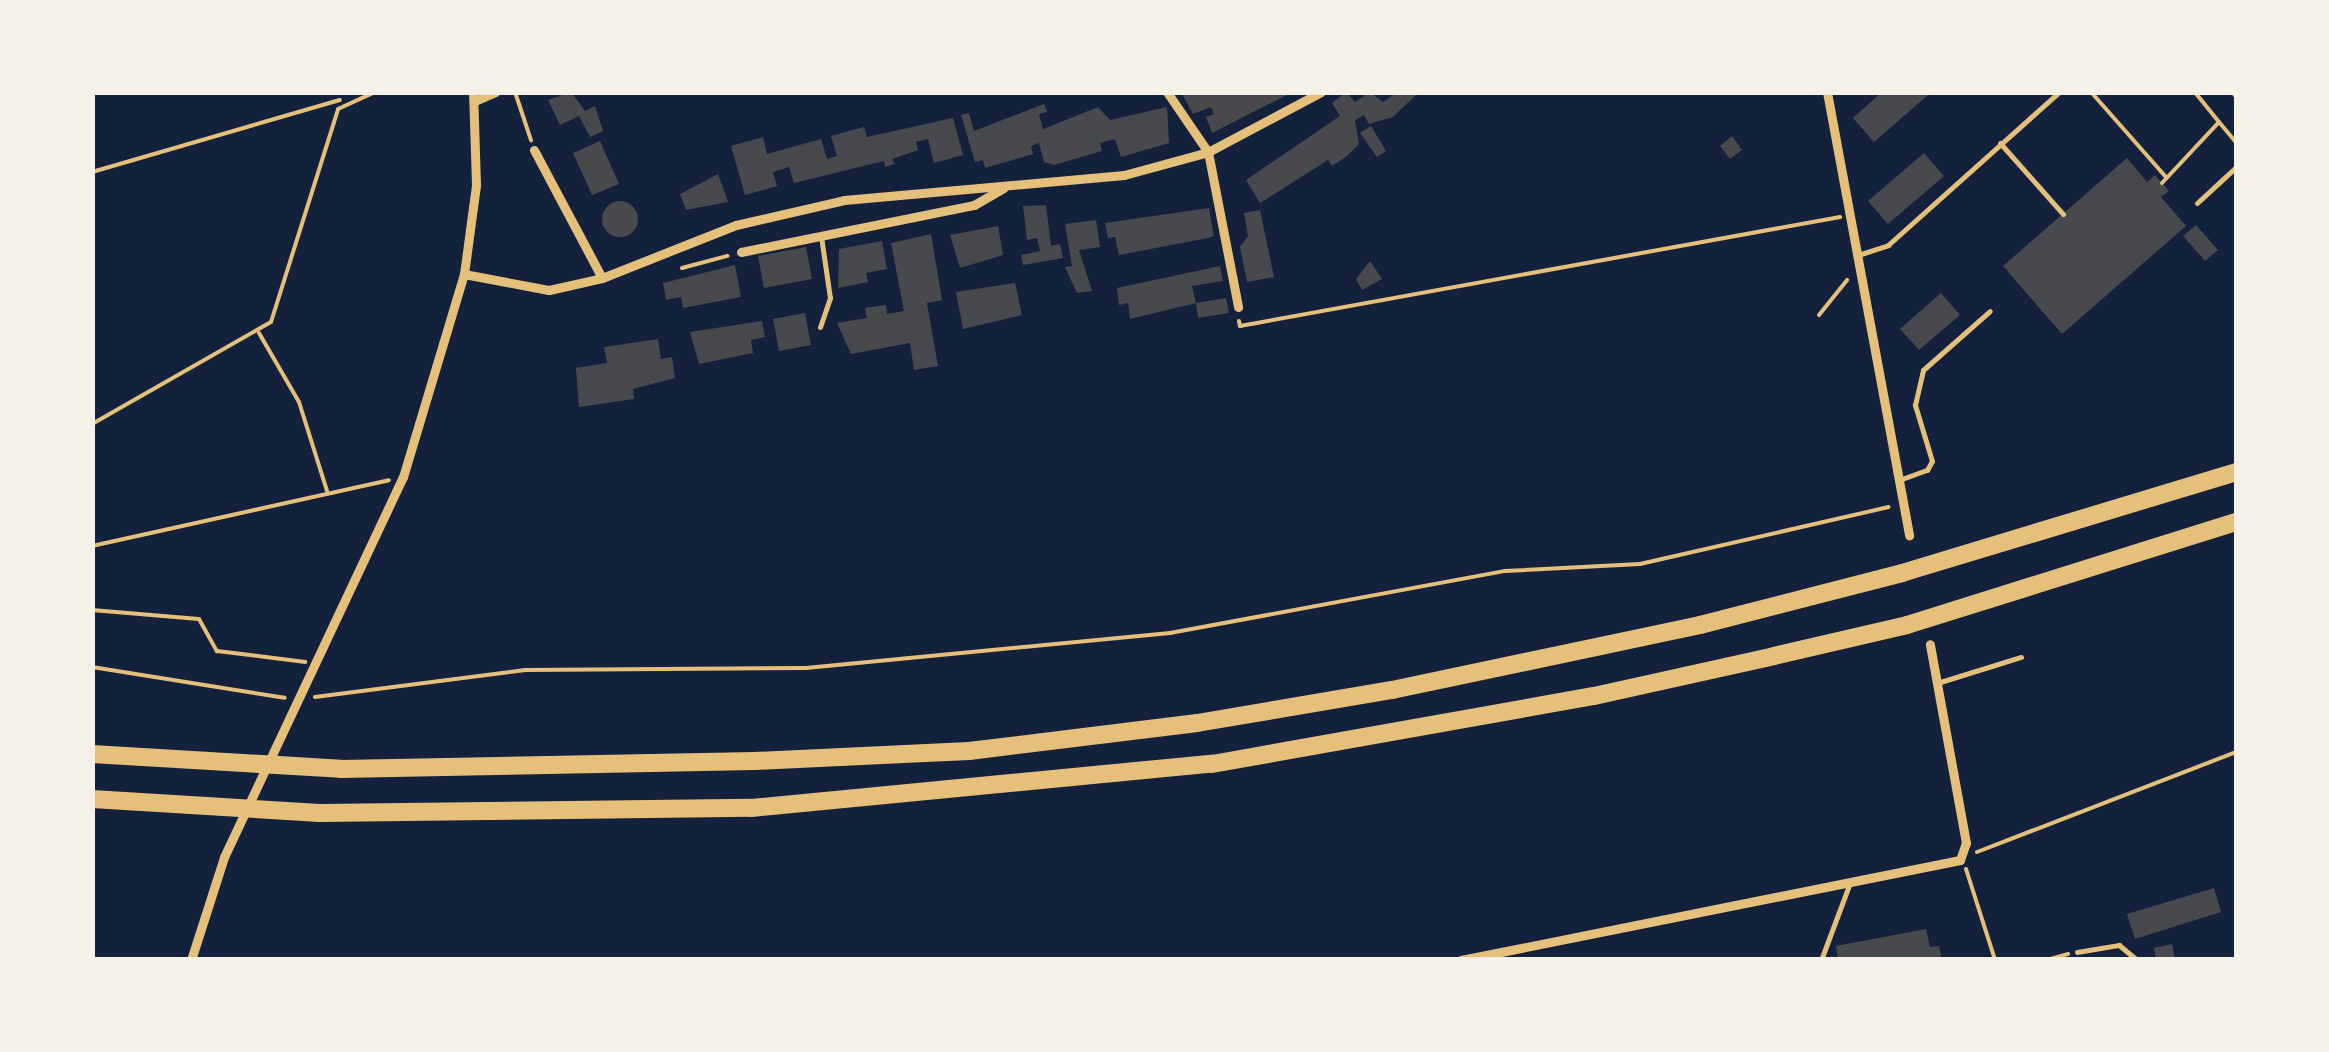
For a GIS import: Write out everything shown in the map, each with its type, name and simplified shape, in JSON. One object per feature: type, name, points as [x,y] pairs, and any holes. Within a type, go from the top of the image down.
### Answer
[{"type":"highway","points":[[92,754],[290,767],[794,760],[969,751],[1198,723],[1392,690],[1700,625],[1902,573],[2236,472]]},
{"type":"highway","points":[[92,799],[270,811],[751,808],[1212,764],[1594,696],[1812,647],[1906,624],[2236,522]]},
{"type":"street","points":[[191,960],[224,857],[320,663],[403,477],[464,274],[476,186],[474,97],[495,92]]},
{"type":"street","points":[[1167,92],[1208,152],[1238,307]]},
{"type":"street","points":[[464,274],[549,290],[602,278],[736,225],[794,211],[890,194],[1124,175],[1208,152],[1322,92]]},
{"type":"street","points":[[1827,92],[1909,535]]},
{"type":"street","points":[[534,150],[602,278]]},
{"type":"street","points":[[741,252],[820,233],[974,205],[1006,186]]},
{"type":"street","points":[[1462,960],[1960,860],[1966,844],[1930,644]]},
{"type":"lane","points":[[1859,260],[1888,245],[2058,92]]},
{"type":"lane","points":[[2000,143],[2063,214]]},
{"type":"lane","points":[[2197,203],[2236,166]]},
{"type":"lane","points":[[820,233],[830,298],[820,328]]},
{"type":"lane","points":[[1899,480],[1927,470],[1932,461],[1915,405],[1923,370],[1990,311]]},
{"type":"lane","points":[[1937,683],[2021,657]]},
{"type":"lane","points":[[1821,960],[1849,885]]},
{"type":"lane","points":[[2077,952],[2119,945],[2137,960]]},
{"type":"path","points":[[92,424],[259,332],[280,307],[342,92]]},
{"type":"path","points":[[338,109],[375,92]]},
{"type":"path","points":[[516,92],[534,150]]},
{"type":"path","points":[[2091,92],[2164,180],[2219,122]]},
{"type":"path","points":[[2194,92],[2236,142]]},
{"type":"path","points":[[92,172],[340,100]]},
{"type":"path","points":[[1238,307],[1240,326],[1849,216]]},
{"type":"path","points":[[682,268],[741,252]]},
{"type":"path","points":[[1819,315],[1859,260]]},
{"type":"path","points":[[259,332],[299,402],[327,491]]},
{"type":"path","points":[[92,546],[403,477]]},
{"type":"path","points":[[509,672],[824,667],[1170,633],[1505,571],[1640,564],[1890,507]]},
{"type":"path","points":[[92,610],[198,619],[217,651],[320,663]]},
{"type":"path","points":[[1995,960],[1974,882],[1960,860],[2236,752]]},
{"type":"path","points":[[2048,960],[2077,952]]},
{"type":"building","points":[[571,92],[585,111],[595,106],[603,131],[590,137],[579,116],[560,125],[548,100]]},
{"type":"building","points":[[1181,92],[1291,93],[1212,133],[1206,117],[1214,114],[1211,107],[1193,114]]},
{"type":"building","points":[[1346,92],[1355,102],[1370,92],[1383,102],[1398,92],[1419,92],[1393,117],[1369,124],[1364,115],[1355,120],[1359,144],[1347,156],[1332,166],[1328,160],[1260,203],[1246,180],[1340,116],[1332,103]]},
{"type":"building","points":[[1882,92],[1928,95],[1874,142],[1853,118]]},
{"type":"building","points":[[1044,104],[1047,112],[1039,114],[1043,129],[1098,107],[1110,120],[1167,107],[1169,143],[1121,157],[1115,139],[1100,143],[1102,151],[1054,165],[1044,162],[1039,143],[1031,146],[1033,154],[985,168],[983,160],[975,162],[961,115],[969,113],[974,131]]},
{"type":"building","points":[[953,118],[963,155],[934,163],[928,139],[916,142],[918,150],[892,159],[894,164],[885,167],[884,161],[794,183],[789,167],[773,172],[777,186],[745,195],[731,146],[763,137],[767,154],[821,139],[827,159],[837,156],[831,136],[864,127],[867,137]]},
{"type":"building","points":[[1371,126],[1386,151],[1377,157],[1360,133]]},
{"type":"building","points":[[1732,136],[1742,150],[1730,159],[1720,146]]},
{"type":"building","points":[[600,141],[619,184],[592,195],[573,153]]},
{"type":"building","points":[[1924,153],[1944,176],[1888,224],[1868,201]]},
{"type":"building","points":[[2127,158],[2147,182],[2155,175],[2169,191],[2161,197],[2186,226],[2062,334],[2003,266]]},
{"type":"building","points":[[718,174],[728,202],[686,210],[680,194]]},
{"type":"building","points":[[620,201],[633,206],[638,219],[633,232],[620,237],[607,232],[602,219],[607,206]]},
{"type":"building","points":[[1046,205],[1051,246],[1060,244],[1063,258],[1023,265],[1021,255],[1040,251],[1037,238],[1027,240],[1023,206]]},
{"type":"building","points":[[1209,208],[1214,236],[1208,238],[1119,255],[1115,237],[1108,238],[1105,223]]},
{"type":"building","points":[[1260,210],[1274,277],[1247,282],[1240,247],[1248,236],[1244,213]]},
{"type":"building","points":[[1096,220],[1100,247],[1079,250],[1092,291],[1077,293],[1065,267],[1072,266],[1065,224]]},
{"type":"building","points":[[2196,225],[2218,250],[2205,261],[2183,236]]},
{"type":"building","points":[[998,226],[1003,255],[960,268],[950,235]]},
{"type":"building","points":[[931,234],[942,300],[927,303],[938,366],[914,370],[910,343],[851,354],[837,323],[867,318],[865,308],[886,305],[887,314],[904,311],[891,243]]},
{"type":"building","points":[[882,241],[887,269],[866,273],[868,282],[838,288],[839,249]]},
{"type":"building","points":[[806,247],[812,279],[764,288],[758,256]]},
{"type":"building","points":[[1370,261],[1382,279],[1362,290],[1356,279]]},
{"type":"building","points":[[735,265],[741,297],[683,308],[681,297],[666,300],[663,283]]},
{"type":"building","points":[[1220,266],[1223,281],[1192,286],[1196,303],[1130,319],[1128,303],[1119,305],[1117,288]]},
{"type":"building","points":[[1015,283],[1022,315],[963,329],[956,292]]},
{"type":"building","points":[[1941,293],[1960,315],[1919,350],[1900,329]]},
{"type":"building","points":[[1226,298],[1229,313],[1198,318],[1196,303]]},
{"type":"building","points":[[805,313],[811,345],[779,351],[773,319]]},
{"type":"building","points":[[762,321],[765,337],[751,340],[753,353],[699,364],[690,332]]},
{"type":"building","points":[[658,339],[661,359],[672,357],[675,378],[633,389],[634,399],[579,407],[576,368],[607,363],[604,347]]},
{"type":"building","points":[[2214,888],[2221,912],[2135,939],[2127,914]]},
{"type":"building","points":[[1926,929],[1930,947],[1939,946],[1942,960],[1838,960],[1836,946]]},
{"type":"building","points":[[2172,944],[2175,960],[2156,960],[2154,948]]}]
